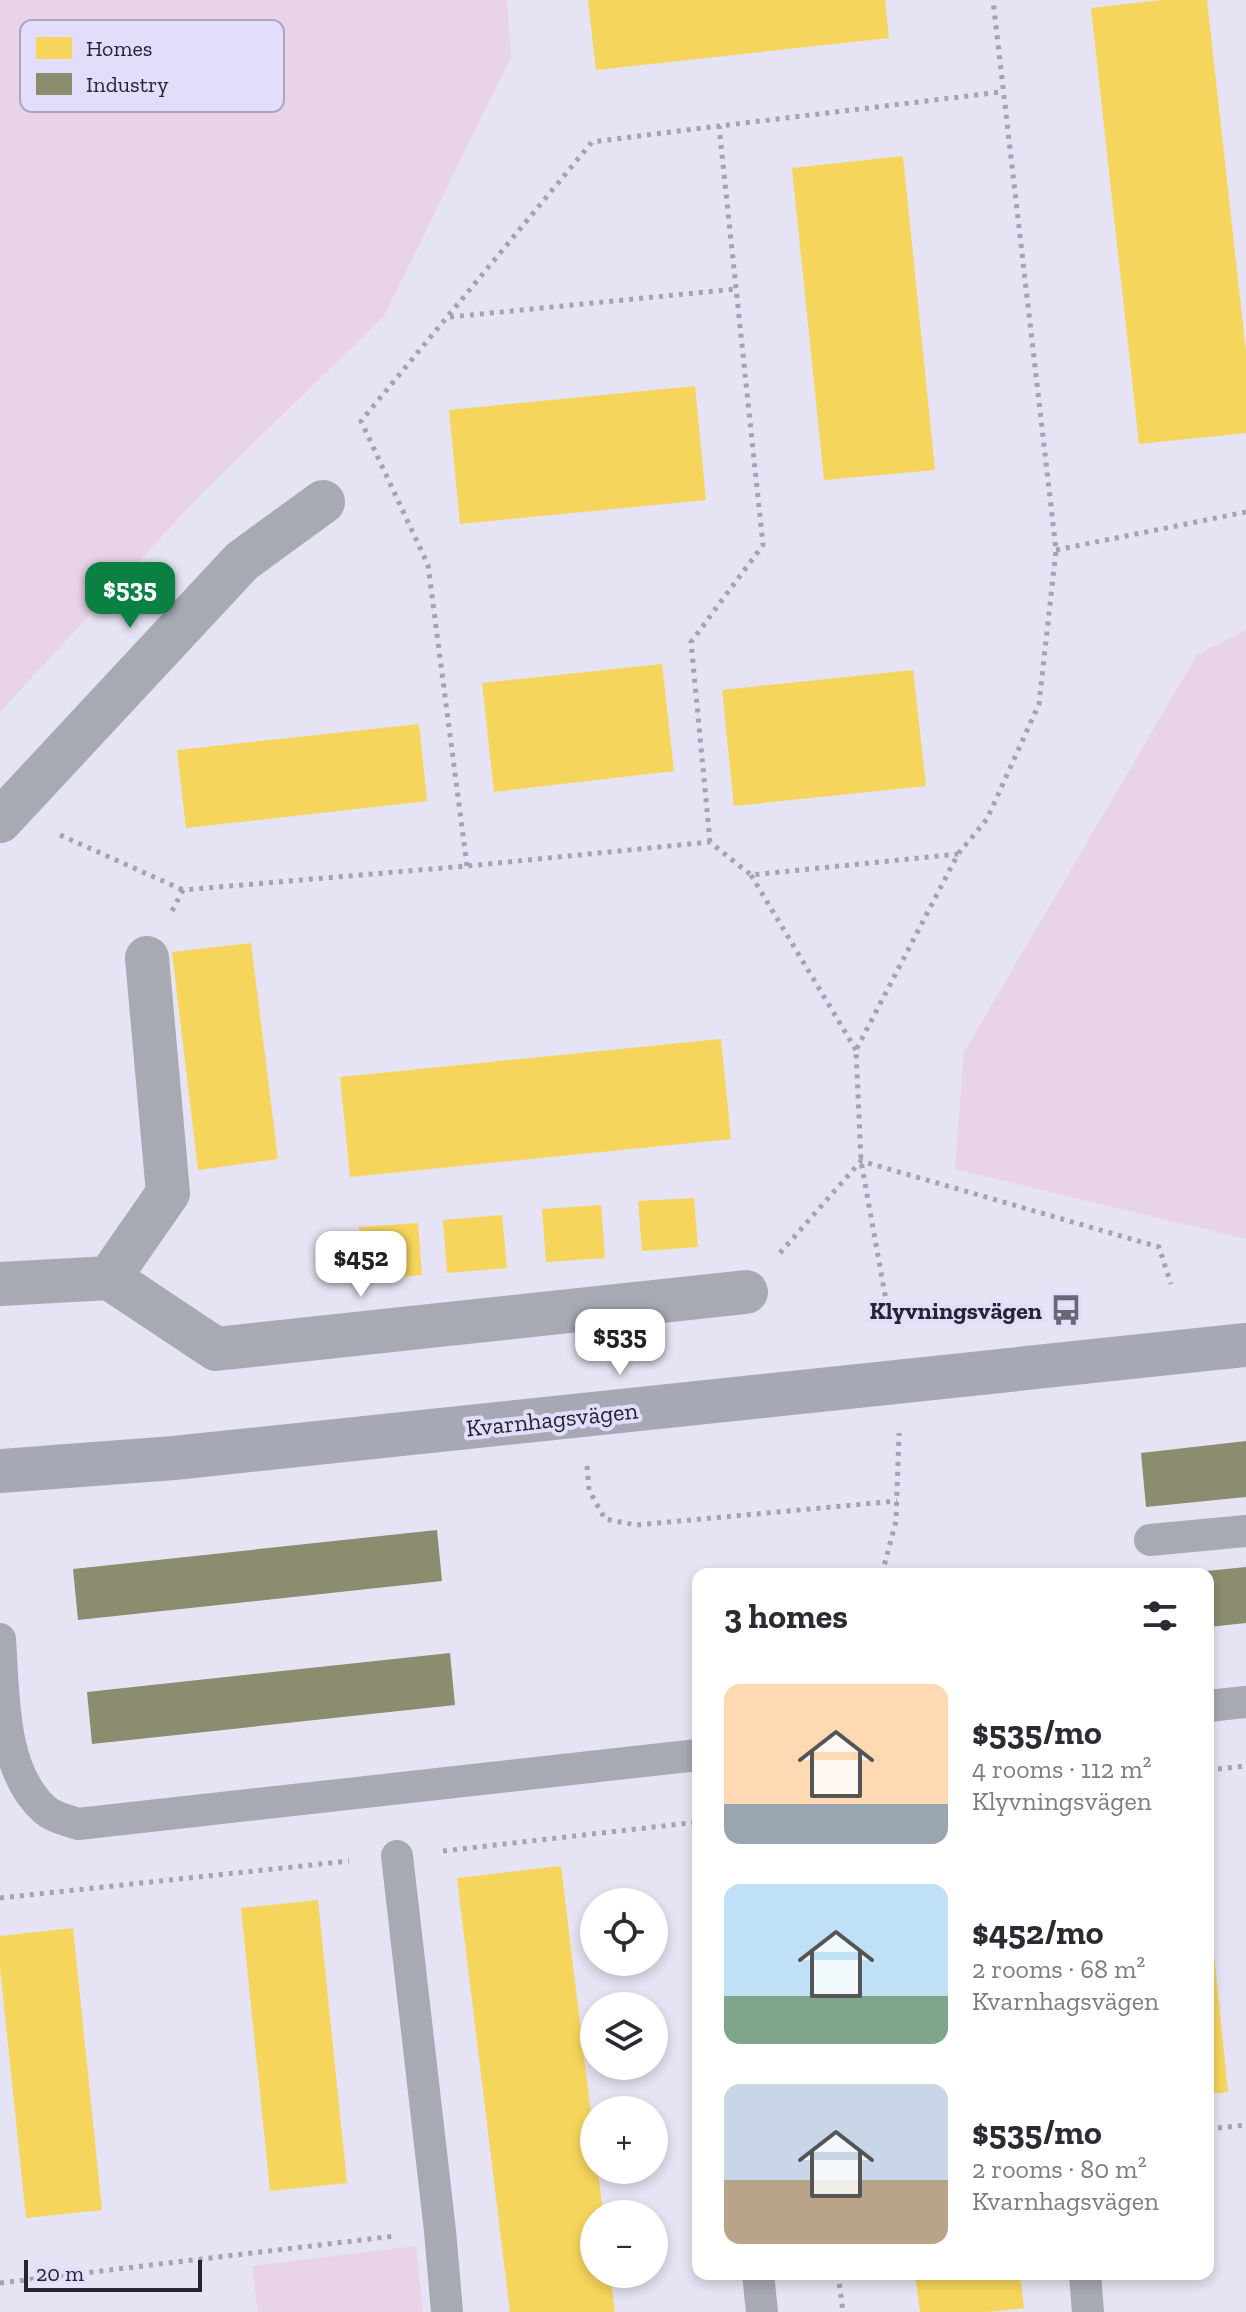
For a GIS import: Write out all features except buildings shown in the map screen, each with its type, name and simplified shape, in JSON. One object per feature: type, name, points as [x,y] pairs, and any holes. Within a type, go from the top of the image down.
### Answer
[{"type":"street","points":[[3,816],[242,561],[323,502]]},
{"type":"street","points":[[109,1278],[168,1193],[147,958]]},
{"type":"street","points":[[0,1284],[109,1278],[216,1349],[746,1292]]},
{"type":"street","name":"Kvarnhagsvägen","points":[[0,1471],[174,1458],[1246,1345]]},
{"type":"lane","points":[[1150,1540],[1246,1531]]},
{"type":"lane","points":[[0,1639],[12,1755],[11,1793],[46,1812],[78,1824],[692,1756]]},
{"type":"lane","points":[[1214,1705],[1246,1702]]},
{"type":"lane","points":[[397,1856],[447,2312]]},
{"type":"lane","points":[[759,2280],[762,2312]]},
{"type":"lane","points":[[1085,2280],[1088,2312]]},
{"type":"path","points":[[856,1050],[958,854],[987,819],[1039,704],[1056,550],[1001,92],[993,0]]},
{"type":"path","points":[[467,866],[428,565],[361,421],[592,142],[1001,92]]},
{"type":"path","points":[[710,842],[691,642],[763,545],[719,126]]},
{"type":"path","points":[[449,317],[736,289]]},
{"type":"path","points":[[1056,550],[1246,512]]},
{"type":"path","points":[[3,816],[183,890],[710,842],[751,875],[856,1050],[861,1161],[887,1306]]},
{"type":"path","points":[[751,875],[958,854]]},
{"type":"path","points":[[147,958],[183,890]]},
{"type":"path","points":[[861,1161],[1159,1247],[1171,1284]]},
{"type":"path","points":[[746,1292],[861,1161]]},
{"type":"path","points":[[884,1568],[896,1521],[899,1424]]},
{"type":"path","points":[[586,1461],[589,1490],[605,1519],[636,1525],[897,1501]]},
{"type":"path","points":[[1214,1769],[1246,1766]]},
{"type":"path","points":[[1214,2128],[1246,2125]]},
{"type":"path","points":[[0,2283],[440,2231]]},
{"type":"path","points":[[839,2280],[843,2312]]},
{"type":"shaded area","points":[[0,0],[507,0],[511,57],[384,316],[201,494],[0,712]]},
{"type":"shaded area","points":[[1246,630],[1246,1239],[955,1169],[964,1052],[1197,655]]},
{"type":"shaded area","points":[[416,2246],[423,2312],[258,2312],[252,2266]]},
{"type":"place","name":"Klyvningsvägen","points":[[1066,1310]]}]
